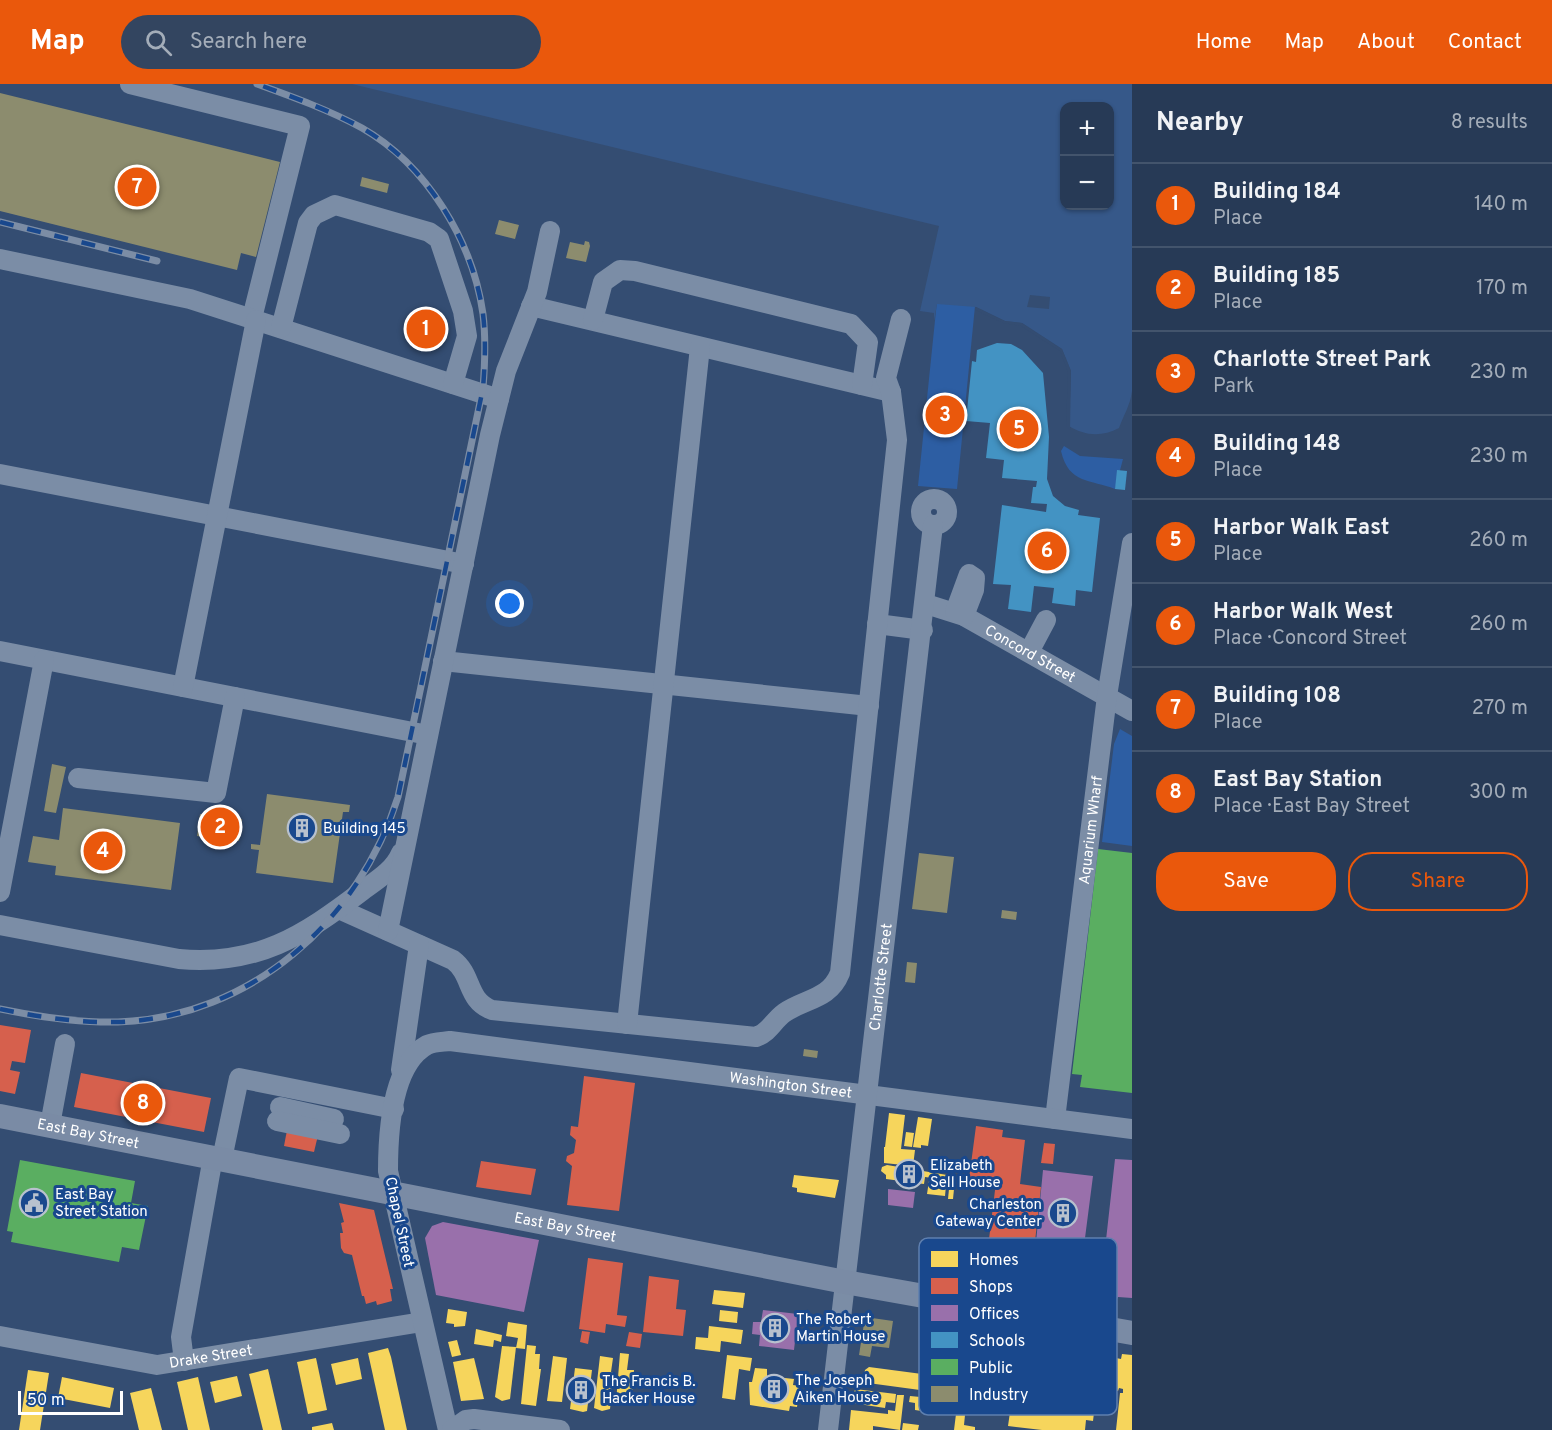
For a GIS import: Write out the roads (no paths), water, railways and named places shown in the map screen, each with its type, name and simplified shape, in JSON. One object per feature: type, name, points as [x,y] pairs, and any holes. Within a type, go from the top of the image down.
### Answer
[{"type":"main road","name":"East Bay Street","points":[[0,1116],[919,1295]]},
{"type":"main road","name":"East Bay Street","points":[[1117,1330],[1132,1333]]},
{"type":"street","points":[[130,84],[300,126],[254,319],[183,687]]},
{"type":"street","points":[[281,328],[308,223],[323,209],[334,205],[429,231],[439,239],[463,311],[467,336],[453,384]]},
{"type":"street","points":[[388,931],[498,399],[506,370],[537,292],[550,231]]},
{"type":"street","points":[[0,259],[150,288],[254,319],[498,399]]},
{"type":"street","points":[[593,320],[603,282],[620,270],[634,271],[851,324],[868,342],[862,385]]},
{"type":"street","points":[[531,306],[891,392]]},
{"type":"street","points":[[339,909],[462,966],[473,998],[492,1010],[756,1037],[767,1033],[787,1011],[822,996],[835,985],[840,973],[897,440],[887,370],[901,319]]},
{"type":"street","points":[[627,1024],[700,347]]},
{"type":"street","points":[[0,474],[464,564]]},
{"type":"street","name":"Charlotte Street","points":[[828,1430],[923,630],[933,525]]},
{"type":"street","name":"Aquarium Wharf","points":[[1055,1119],[1107,696],[1132,543]]},
{"type":"street","name":"Concord Street","points":[[926,604],[959,614],[1132,711]]},
{"type":"street","points":[[1029,652],[1046,620]]},
{"type":"street","points":[[877,624],[923,630]]},
{"type":"street","points":[[0,651],[428,735]]},
{"type":"street","points":[[1,882],[44,660]]},
{"type":"street","points":[[443,661],[869,706]]},
{"type":"street","points":[[78,778],[216,793],[235,697]]},
{"type":"street","points":[[0,925],[179,959],[207,962],[233,959],[280,946],[339,909],[393,866],[406,842]]},
{"type":"street","points":[[400,1080],[420,945]]},
{"type":"street","name":"Washington Street","points":[[450,1041],[1132,1129]]},
{"type":"street","name":"Chapel Street","points":[[450,1041],[430,1043],[407,1065],[400,1080],[388,1142],[392,1194],[450,1430]]},
{"type":"street","points":[[50,1125],[65,1044]]},
{"type":"street","points":[[184,1361],[181,1337],[218,1158],[239,1078],[394,1109]]},
{"type":"street","points":[[280,1111],[342,1124]]},
{"type":"street","name":"Drake Street","points":[[0,1336],[157,1365],[422,1322]]},
{"type":"street","points":[[450,1430],[466,1420],[474,1419],[560,1430]]},
{"type":"railway","points":[[0,1009],[59,1019],[118,1022],[167,1016],[212,1002],[255,981],[293,954],[327,921],[356,884],[380,842],[398,797],[483,388],[485,333],[478,287],[469,260],[443,208],[407,163],[385,144],[349,121],[257,84]]},
{"type":"railway","points":[[0,222],[157,261]]},
{"type":"place","name":"Building 108","points":[[137,187]]},
{"type":"place","name":"Building 184","points":[[426,329]]},
{"type":"place","name":"Charlotte Street Park","points":[[945,415]]},
{"type":"place","name":"Harbor Walk East","points":[[1019,429]]},
{"type":"place","name":"Harbor Walk West","points":[[1047,551]]},
{"type":"place","name":"Building 185","points":[[220,827]]},
{"type":"place","name":"Building 145","points":[[302,828]]},
{"type":"place","name":"Building 148","points":[[103,851]]},
{"type":"place","name":"East Bay Station","points":[[143,1103]]},
{"type":"place","name":"Elizabeth Sell House","points":[[909,1174]]},
{"type":"place","name":"East Bay Street Station","points":[[34,1203]]},
{"type":"place","name":"Charleston Gateway Center","points":[[1063,1213]]},
{"type":"place","name":"The Robert Martin House","points":[[775,1328]]},
{"type":"place","name":"The Joseph Aiken House","points":[[774,1389]]},
{"type":"place","name":"The Francis B. Hacker House","points":[[581,1390]]}]
